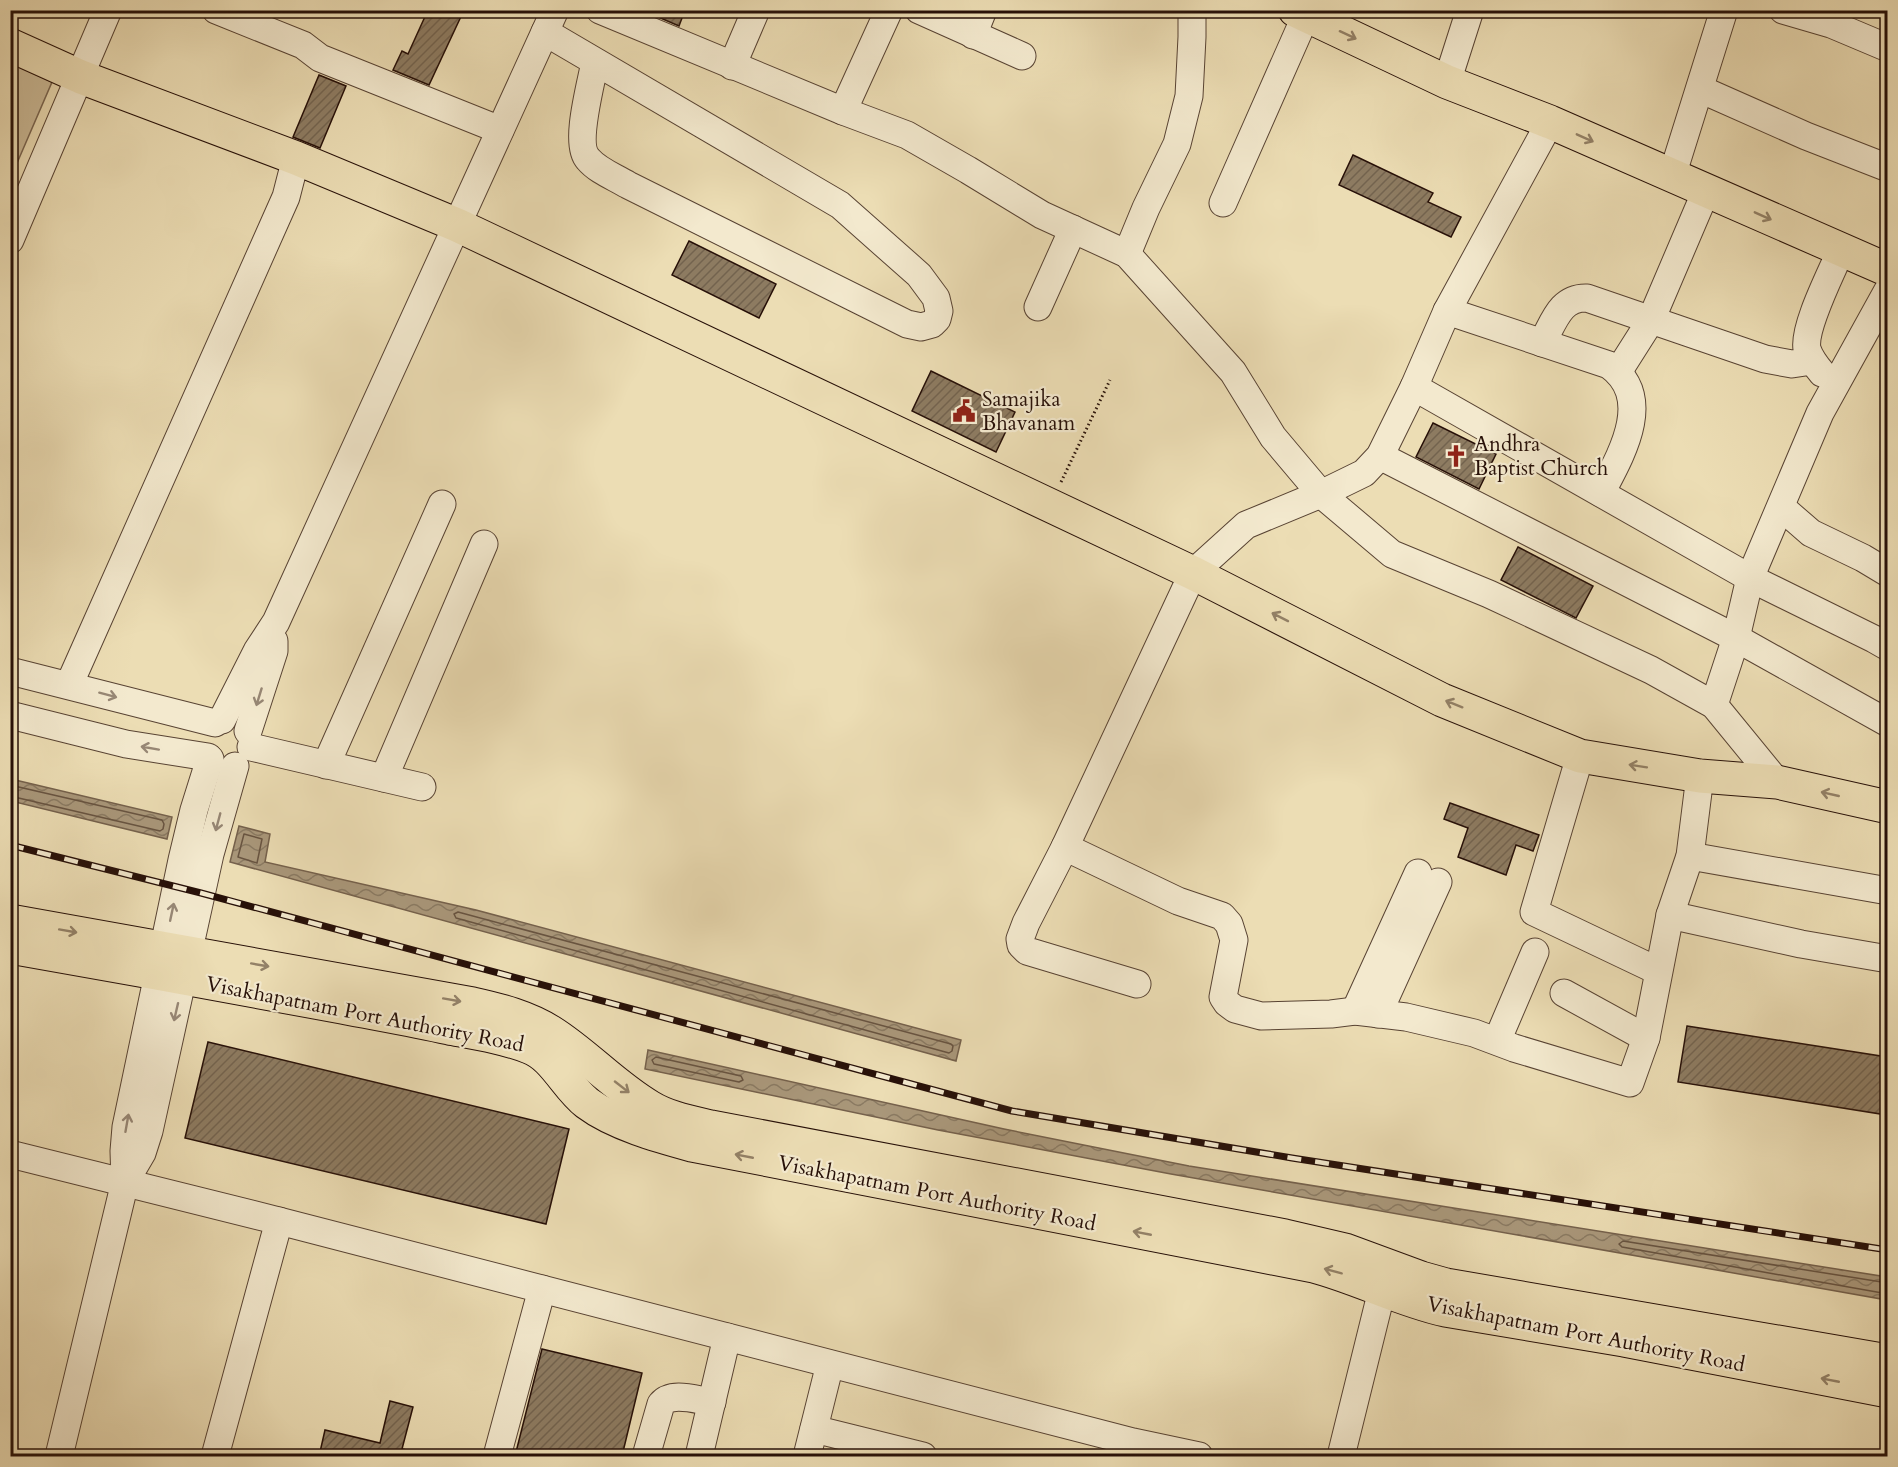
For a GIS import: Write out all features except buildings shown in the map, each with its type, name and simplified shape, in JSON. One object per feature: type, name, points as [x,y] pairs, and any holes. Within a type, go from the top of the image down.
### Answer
[{"type":"main road","points":[[1300,13],[1447,82],[1550,122],[1887,270]]},
{"type":"main road","points":[[10,45],[81,76],[297,158],[457,225],[1193,573],[1442,700],[1581,756],[1700,776],[1777,782],[1887,807]]},
{"type":"main road","name":"Visakhapatnam Port Authority Road","points":[[10,921],[174,963]]},
{"type":"main road","name":"Visakhapatnam Port Authority Road","points":[[10,946],[174,963],[473,1004],[504,1011],[549,1030],[573,1046],[650,1107],[690,1122],[1285,1236],[1345,1250],[1422,1305],[1624,1340],[1887,1391]]},
{"type":"main road","name":"Visakhapatnam Port Authority Road","points":[[1385,1277],[1421,1278],[1446,1285],[1887,1361]]},
{"type":"street","points":[[10,240],[108,10]]},
{"type":"street","points":[[216,10],[303,45],[320,58],[500,130]]},
{"type":"street","points":[[600,10],[732,66],[907,135],[1042,215],[1127,254],[1233,372],[1273,437],[1321,494],[1392,554],[1489,594],[1640,665],[1714,705],[1777,782]]},
{"type":"street","points":[[732,66],[756,10]]},
{"type":"street","points":[[843,111],[889,10]]},
{"type":"street","points":[[920,10],[978,22],[1022,56]]},
{"type":"street","points":[[1127,254],[1177,144],[1189,96],[1192,10]]},
{"type":"street","points":[[1447,82],[1470,10]]},
{"type":"street","points":[[1672,176],[1724,10]]},
{"type":"street","points":[[1784,10],[1832,24],[1887,48]]},
{"type":"street","points":[[1223,203],[1300,13]]},
{"type":"street","points":[[422,788],[327,765],[205,750],[205,735],[219,721],[257,651],[276,622],[550,22],[595,62],[840,205],[919,275],[936,298],[939,311],[937,319],[932,324],[921,327],[907,324],[628,185],[595,166],[586,158],[582,149],[581,136],[595,62]]},
{"type":"street","points":[[1700,89],[1806,136],[1887,168]]},
{"type":"street","points":[[1137,984],[1027,951],[1021,945],[1020,939],[1193,573],[1246,525],[1321,494],[1364,473],[1380,456],[1414,387],[1447,311],[1550,122]]},
{"type":"street","points":[[69,685],[286,197],[297,158]]},
{"type":"street","points":[[1618,372],[1651,320],[1707,191]]},
{"type":"street","points":[[1038,307],[1073,229]]},
{"type":"street","points":[[1834,388],[1812,360],[1807,348],[1807,332],[1841,250]]},
{"type":"street","points":[[1714,705],[1736,638],[1750,578],[1820,413],[1887,290]]},
{"type":"street","points":[[1542,343],[1563,306],[1576,297],[1587,298],[1765,359],[1792,364],[1812,360]]},
{"type":"street","points":[[1447,311],[1609,365],[1618,372],[1631,392],[1632,407],[1623,452],[1601,494]]},
{"type":"street","points":[[1414,387],[1750,578],[1887,647]]},
{"type":"street","points":[[1380,456],[1736,638],[1887,723]]},
{"type":"street","points":[[327,765],[442,504]]},
{"type":"street","points":[[1781,507],[1811,533],[1863,558],[1887,573]]},
{"type":"street","points":[[384,778],[484,544]]},
{"type":"street","points":[[59,1456],[125,1182],[142,1154],[149,1131],[174,963],[182,860],[194,810],[230,752],[274,651],[276,622]]},
{"type":"street","points":[[10,671],[219,721],[230,719],[237,721],[230,752]]},
{"type":"street","points":[[10,715],[126,744],[230,752]]},
{"type":"street","points":[[1581,756],[1534,912],[1658,971]]},
{"type":"street","points":[[1065,847],[1179,901],[1222,916],[1230,924],[1234,940],[1223,997],[1227,1004],[1236,1009],[1261,1016],[1366,1012],[1406,1017],[1474,1033],[1514,1048],[1630,1083],[1646,1038],[1670,915],[1690,856],[1700,776]]},
{"type":"street","points":[[1690,856],[1887,891]]},
{"type":"street","points":[[1366,1012],[1428,878]]},
{"type":"street","points":[[1670,915],[1801,944],[1887,959]]},
{"type":"street","points":[[1497,1041],[1535,952]]},
{"type":"street","points":[[1564,993],[1646,1038]]},
{"type":"street","points":[[10,1154],[279,1221],[830,1364],[1137,1450],[1199,1456]]},
{"type":"street","points":[[215,1456],[279,1221]]},
{"type":"street","points":[[1341,1456],[1385,1277]]},
{"type":"street","points":[[497,1456],[542,1289]]},
{"type":"street","points":[[699,1456],[726,1337]]},
{"type":"street","points":[[807,1456],[830,1364]]},
{"type":"street","points":[[646,1456],[661,1404],[665,1399],[673,1397],[712,1401]]},
{"type":"street","points":[[814,1430],[923,1456]]},
{"type":"path","points":[[1050,505],[1110,380]]},
{"type":"shaded area","points":[[11,63],[52,82],[11,177]]},
{"type":"water","points":[[11,779],[172,817],[167,839],[11,801]]},
{"type":"water","points":[[239,826],[270,834],[265,862],[476,910],[961,1040],[956,1061],[230,862]]},
{"type":"water","points":[[648,1050],[1004,1129],[1189,1166],[1887,1277],[1887,1300],[1171,1174],[938,1130],[645,1069]]},
{"type":"railway","points":[[10,845],[201,893],[1012,1111],[1292,1158],[1888,1250]]},
{"type":"place","name":"Samajika Bhavanam","points":[[964,411]]},
{"type":"place","name":"Andhra Baptist Church","points":[[1456,456]]}]
